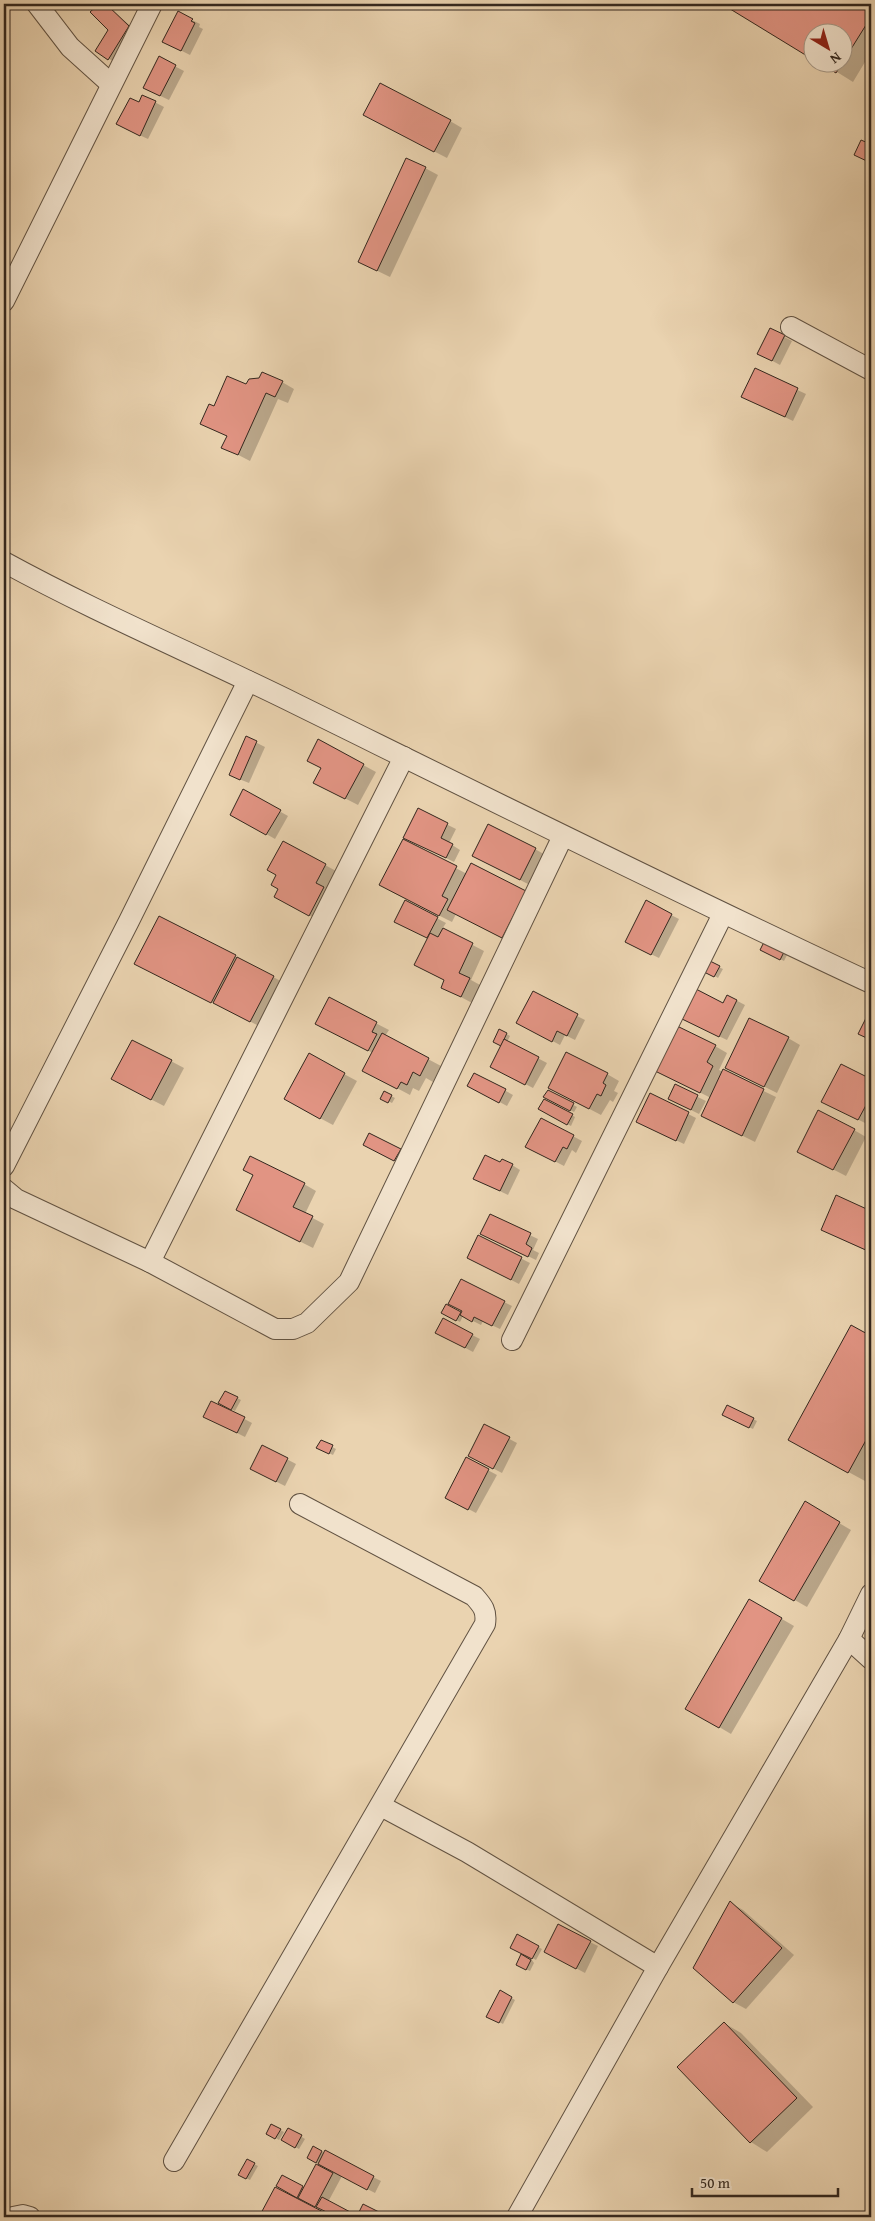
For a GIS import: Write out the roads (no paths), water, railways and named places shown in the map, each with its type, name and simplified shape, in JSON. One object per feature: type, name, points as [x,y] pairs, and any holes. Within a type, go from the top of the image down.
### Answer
[{"type":"street","points":[[37,4],[70,47],[111,84]]},
{"type":"street","points":[[4,300],[152,4]]},
{"type":"street","points":[[791,327],[871,370]]},
{"type":"street","points":[[4,562],[60,593],[248,680],[723,914],[871,983]]},
{"type":"street","points":[[4,1166],[125,930],[248,680]]},
{"type":"street","points":[[150,1262],[404,757]]},
{"type":"street","points":[[4,1189],[16,1199],[150,1262],[275,1329],[293,1329],[307,1323],[349,1282],[564,836]]},
{"type":"street","points":[[512,1340],[723,914]]},
{"type":"street","points":[[174,2161],[381,1806],[485,1624],[487,1615],[483,1606],[474,1596],[300,1504]]},
{"type":"street","points":[[517,2217],[658,1967],[849,1639],[871,1594]]},
{"type":"street","points":[[849,1639],[871,1659]]},
{"type":"street","points":[[381,1806],[467,1852],[658,1967]]},
{"type":"street","points":[[13,2217],[23,2215],[30,2217]]}]
